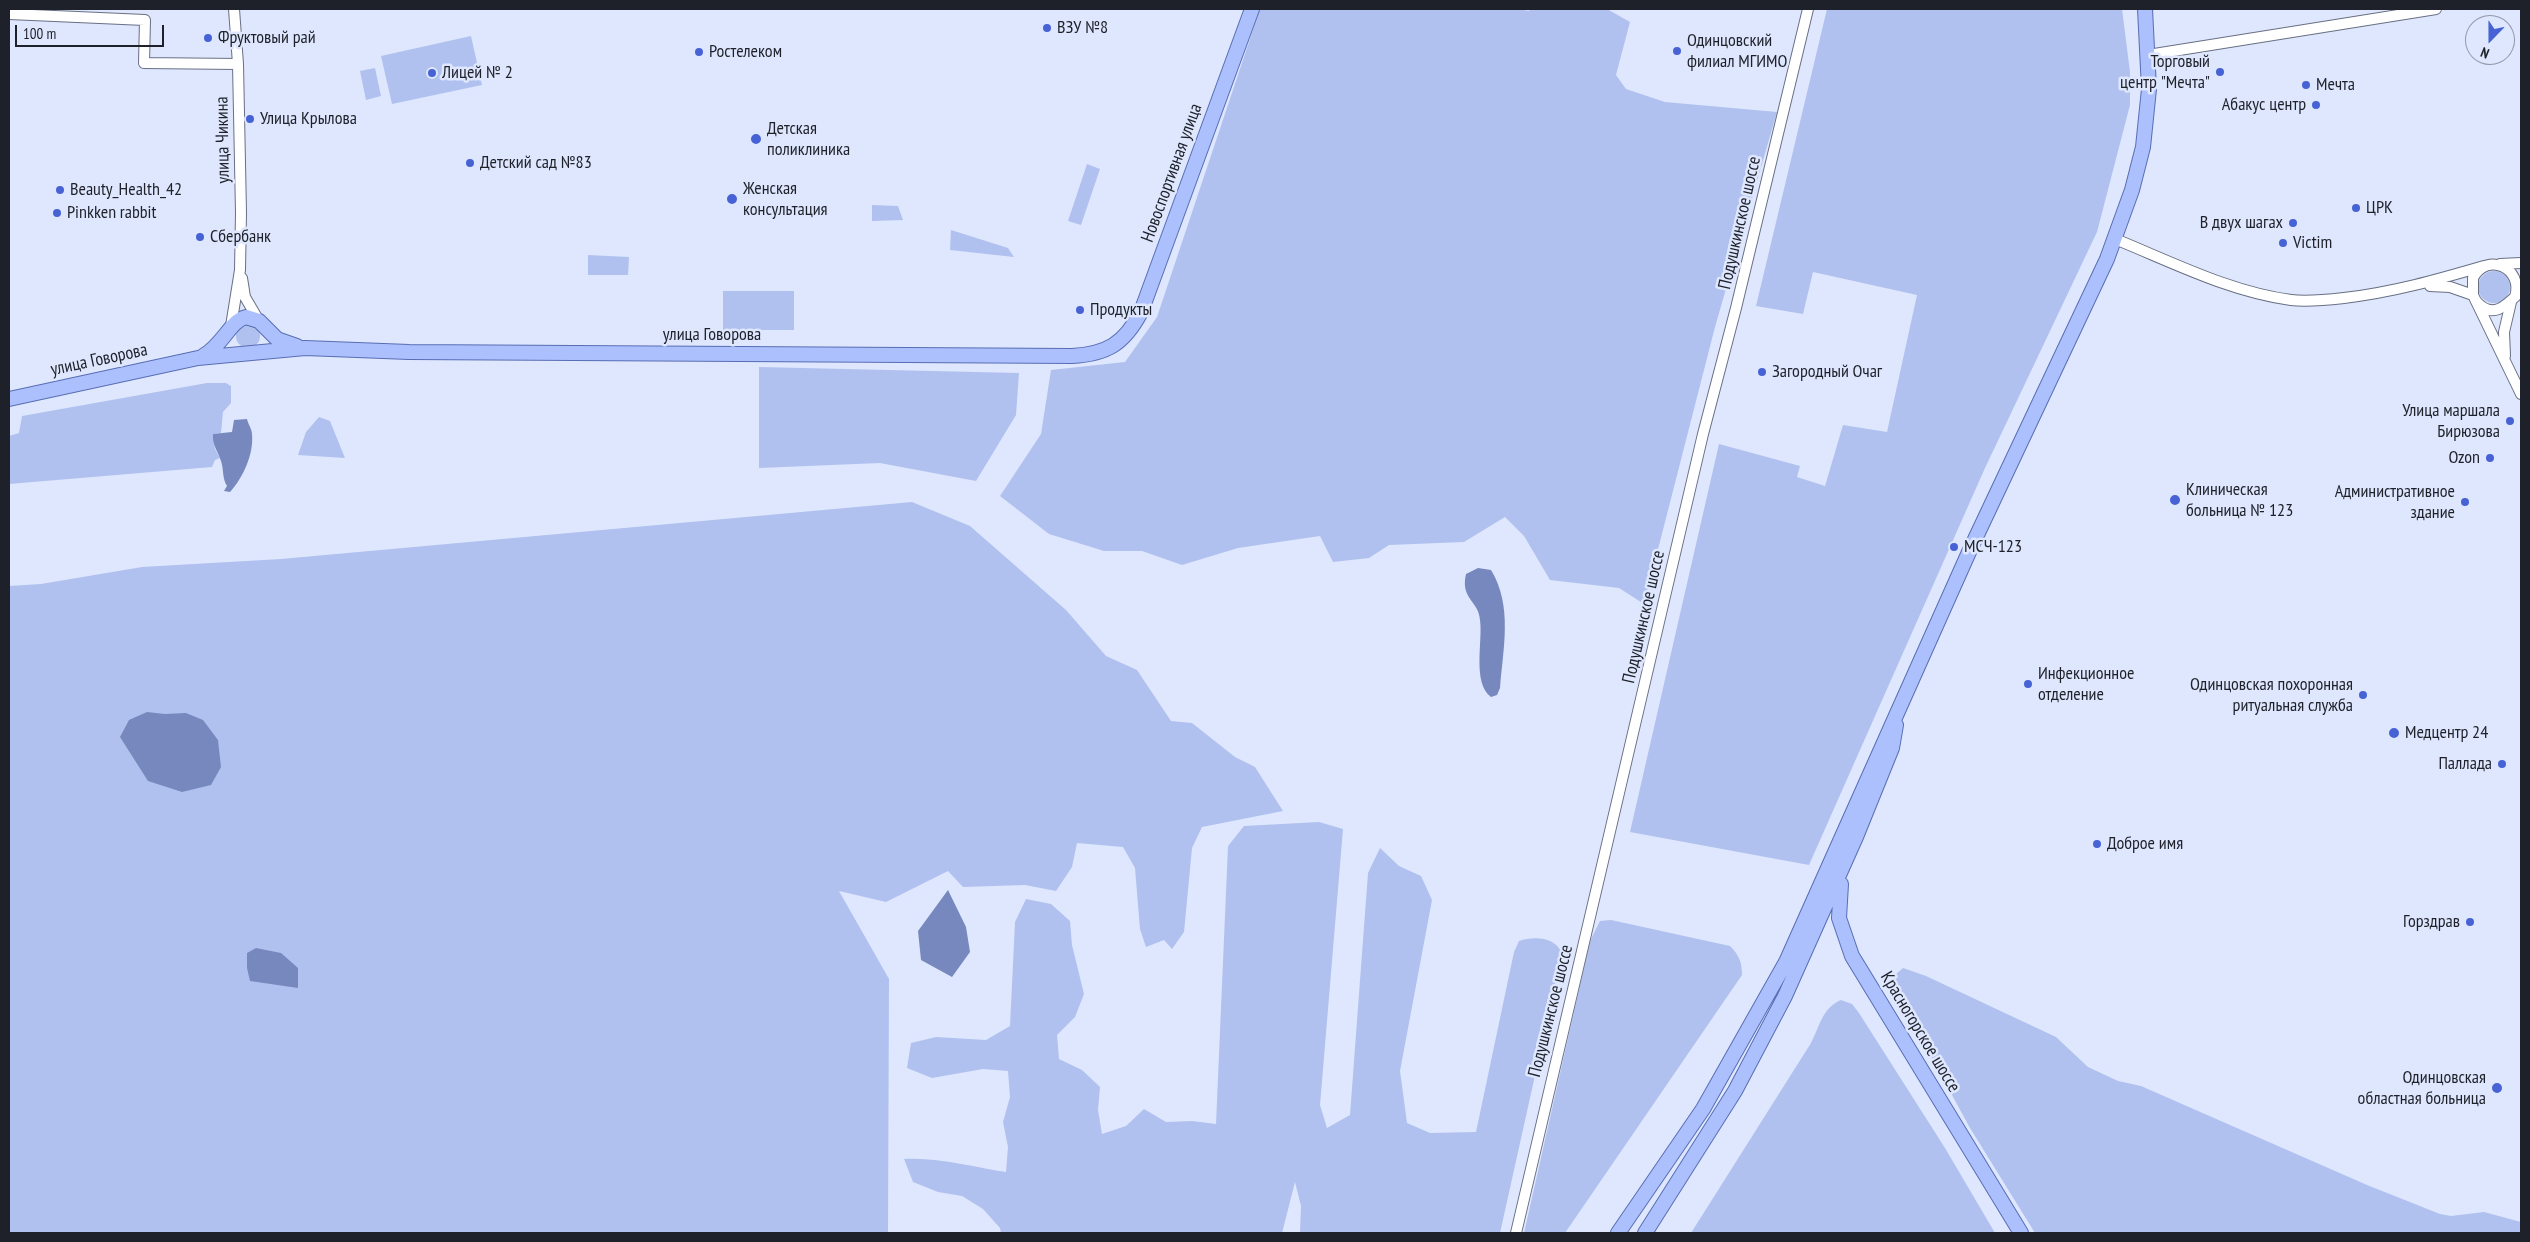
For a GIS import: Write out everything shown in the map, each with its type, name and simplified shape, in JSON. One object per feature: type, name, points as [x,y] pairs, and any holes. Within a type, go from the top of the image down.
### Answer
[{"type":"main road","name":"Новоспортивная улица","points":[[1117,344],[1127,334],[1141,312],[1252,9]]},
{"type":"main road","points":[[1618,1233],[1703,1109],[1772,989],[1902,700],[2116,238],[2132,190],[2143,147],[2149,89],[2145,9]]},
{"type":"main road","name":"улица Говорова","points":[[198,358],[216,347],[239,318],[246,317],[261,323],[277,339],[305,348]]},
{"type":"main road","points":[[230,329],[232,344],[236,349],[250,352],[264,343],[266,337],[261,323]]},
{"type":"main road","name":"улица Говорова","points":[[9,399],[198,358],[305,348],[409,352],[1072,356],[1092,355],[1106,351],[1117,344]]},
{"type":"main road","points":[[1645,1233],[1736,1091],[1802,963],[1892,748],[1902,700]]},
{"type":"main road","name":"Красногорское шоссе","points":[[1856,837],[1842,877],[1838,902],[1839,918],[1846,942],[1861,972],[2021,1233]]},
{"type":"street","name":"улица Чикина","points":[[234,9],[238,64],[240,270],[245,297],[261,323]]},
{"type":"street","name":"Подушкинское шоссе","points":[[1516,1233],[1599,885],[1692,481],[1808,9]]},
{"type":"street","points":[[2148,55],[2436,9]]},
{"type":"street","points":[[9,14],[145,20],[144,63],[238,64]]},
{"type":"street","points":[[2116,238],[2222,282],[2259,294],[2292,300],[2314,301],[2416,286],[2484,266],[2521,263]]},
{"type":"street","points":[[2496,264],[2513,273],[2517,285],[2516,297],[2504,332],[2505,360]]},
{"type":"street","points":[[2484,266],[2473,278],[2473,297],[2521,394]]},
{"type":"street","name":"улица Чикина","points":[[230,329],[240,270]]},
{"type":"street","points":[[2416,286],[2450,287],[2473,297],[2483,307],[2495,310],[2516,297]]},
{"type":"shaded area","points":[[1260,9],[1519,9],[1529,11],[1530,9],[1607,9],[1630,22],[1616,75],[1626,89],[1665,102],[1777,112],[1715,327],[1644,604],[1619,588],[1550,580],[1524,536],[1505,517],[1464,542],[1389,545],[1369,558],[1333,562],[1320,536],[1238,548],[1182,565],[1142,551],[1104,551],[1049,534],[1000,496],[1041,434],[1051,370],[1125,362],[1157,317]]},
{"type":"shaded area","points":[[1827,9],[2122,9],[2130,72],[2130,105],[2097,232],[1985,468],[1809,865],[1630,832],[1719,444],[1800,466],[1797,477],[1825,486],[1843,425],[1887,432],[1917,295],[1813,272],[1803,314],[1756,306]]},
{"type":"shaded area","points":[[471,36],[482,85],[392,104],[381,56]]},
{"type":"shaded area","points":[[375,68],[381,96],[366,100],[360,71]]},
{"type":"shaded area","points":[[1087,164],[1100,169],[1081,225],[1068,221]]},
{"type":"shaded area","points":[[872,205],[898,206],[903,220],[872,221]]},
{"type":"shaded area","points":[[951,230],[1008,248],[1014,257],[950,250]]},
{"type":"shaded area","points":[[588,255],[629,257],[628,275],[588,275]]},
{"type":"shaded area","points":[[2494,271],[2500,272],[2505,276],[2509,281],[2509,293],[2505,298],[2500,302],[2494,303],[2488,302],[2483,298],[2479,293],[2478,287],[2479,281],[2483,276],[2488,272]]},
{"type":"shaded area","points":[[723,291],[794,291],[794,330],[723,330]]},
{"type":"shaded area","points":[[248,324],[257,327],[260,336],[257,345],[248,348],[239,345],[236,336],[239,327]]},
{"type":"shaded area","points":[[759,367],[1019,373],[1016,415],[976,481],[880,463],[759,468]]},
{"type":"shaded area","points":[[207,383],[226,383],[231,386],[231,403],[223,412],[221,433],[213,434],[215,449],[220,458],[215,460],[212,467],[9,484],[9,436],[19,433],[22,416]]},
{"type":"shaded area","points":[[319,417],[330,421],[345,458],[298,455],[306,432]]},
{"type":"shaded area","points":[[247,419],[252,434],[252,442],[247,465],[230,492],[224,491],[227,486],[224,480],[221,461],[213,441],[213,434],[232,432],[234,420]]},
{"type":"shaded area","points":[[912,502],[970,526],[1066,610],[1106,656],[1137,670],[1171,721],[1192,723],[1235,757],[1255,767],[1283,811],[1202,827],[1192,848],[1184,932],[1172,949],[1164,940],[1146,947],[1140,929],[1135,868],[1123,847],[1077,843],[1072,867],[1056,891],[1025,885],[963,887],[948,871],[886,902],[839,891],[889,979],[888,1233],[9,1233],[9,586],[41,584],[142,567],[281,559]]},
{"type":"shaded area","points":[[1478,568],[1491,570],[1498,584],[1504,613],[1505,628],[1500,688],[1497,695],[1491,697],[1485,691],[1480,672],[1481,629],[1479,614],[1468,595],[1465,582],[1466,574]]},
{"type":"shaded area","points":[[147,712],[165,714],[186,713],[203,720],[218,740],[221,767],[211,785],[182,792],[148,781],[120,737],[129,720]]},
{"type":"shaded area","points":[[1319,822],[1343,829],[1320,1105],[1327,1128],[1350,1115],[1368,873],[1380,848],[1399,866],[1421,876],[1432,900],[1400,1071],[1407,1123],[1430,1133],[1476,1132],[1514,952],[1519,941],[1544,939],[1555,944],[1562,954],[1500,1233],[1300,1233],[1301,1206],[1295,1182],[1282,1233],[1001,1233],[1000,1228],[983,1209],[962,1196],[938,1192],[913,1182],[904,1159],[943,1161],[1006,1172],[1008,1147],[1003,1122],[1010,1097],[1008,1071],[983,1069],[932,1078],[907,1068],[911,1043],[936,1037],[986,1040],[1010,1026],[1015,922],[1026,899],[1051,904],[1070,921],[1072,945],[1084,994],[1075,1017],[1057,1035],[1059,1059],[1082,1070],[1100,1087],[1098,1110],[1102,1134],[1126,1126],[1144,1109],[1166,1122],[1192,1121],[1216,1124],[1228,846],[1244,826]]},
{"type":"shaded area","points":[[948,890],[966,927],[970,952],[952,977],[921,960],[918,931]]},
{"type":"shaded area","points":[[1611,920],[1730,946],[1736,952],[1739,959],[1742,975],[1565,1233],[1524,1233],[1590,941],[1600,921]]},
{"type":"shaded area","points":[[256,948],[281,953],[298,968],[298,988],[250,981],[247,968],[247,953]]},
{"type":"shaded area","points":[[1903,968],[1926,976],[2056,1037],[2088,1067],[2118,1081],[2141,1086],[2367,1185],[2440,1214],[2451,1216],[2484,1212],[2521,1222],[2521,1233],[2035,1233],[1970,1128],[1893,987],[1895,975]]},
{"type":"shaded area","points":[[1841,1000],[1852,1004],[1859,1013],[1945,1148],[1995,1233],[1691,1233],[1811,1043],[1822,1018],[1835,1003]]},
{"type":"place","name":"ВЗУ №8","points":[[1047,28]]},
{"type":"place","name":"Фруктовый рай","points":[[208,38]]},
{"type":"place","name":"Одинцовский филиал МГИМО","points":[[1677,51]]},
{"type":"place","name":"Ростелеком","points":[[699,52]]},
{"type":"place","name":"Торговый центр \"Мечта\"","points":[[2220,72]]},
{"type":"place","name":"Лицей № 2","points":[[432,73]]},
{"type":"place","name":"Мечта","points":[[2306,85]]},
{"type":"place","name":"Абакус центр","points":[[2316,105]]},
{"type":"place","name":"Улица Крылова","points":[[250,119]]},
{"type":"place","name":"Детская поликлиника","points":[[756,139]]},
{"type":"place","name":"Детский сад №83","points":[[470,163]]},
{"type":"place","name":"Beauty_Health_42","points":[[60,190]]},
{"type":"place","name":"Женская консультация","points":[[732,199]]},
{"type":"place","name":"ЦРК","points":[[2356,208]]},
{"type":"place","name":"Pinkken rabbit","points":[[57,213]]},
{"type":"place","name":"В двух шагах","points":[[2293,223]]},
{"type":"place","name":"Сбербанк","points":[[200,237]]},
{"type":"place","name":"Victim","points":[[2283,243]]},
{"type":"place","name":"Продукты","points":[[1080,310]]},
{"type":"place","name":"Загородный Очаг","points":[[1762,372]]},
{"type":"place","name":"Улица маршала Бирюзова","points":[[2510,421]]},
{"type":"place","name":"Ozon","points":[[2490,458]]},
{"type":"place","name":"Клиническая больница № 123","points":[[2175,500]]},
{"type":"place","name":"Административное здание","points":[[2465,502]]},
{"type":"place","name":"МСЧ-123","points":[[1954,547]]},
{"type":"place","name":"Инфекционное отделение","points":[[2028,684]]},
{"type":"place","name":"Одинцовская похоронная ритуальная служба","points":[[2363,695]]},
{"type":"place","name":"Медцентр 24","points":[[2394,733]]},
{"type":"place","name":"Паллада","points":[[2502,764]]},
{"type":"place","name":"Доброе имя","points":[[2097,844]]},
{"type":"place","name":"Горздрав","points":[[2470,922]]},
{"type":"place","name":"Одинцовская областная больница","points":[[2497,1088]]}]
